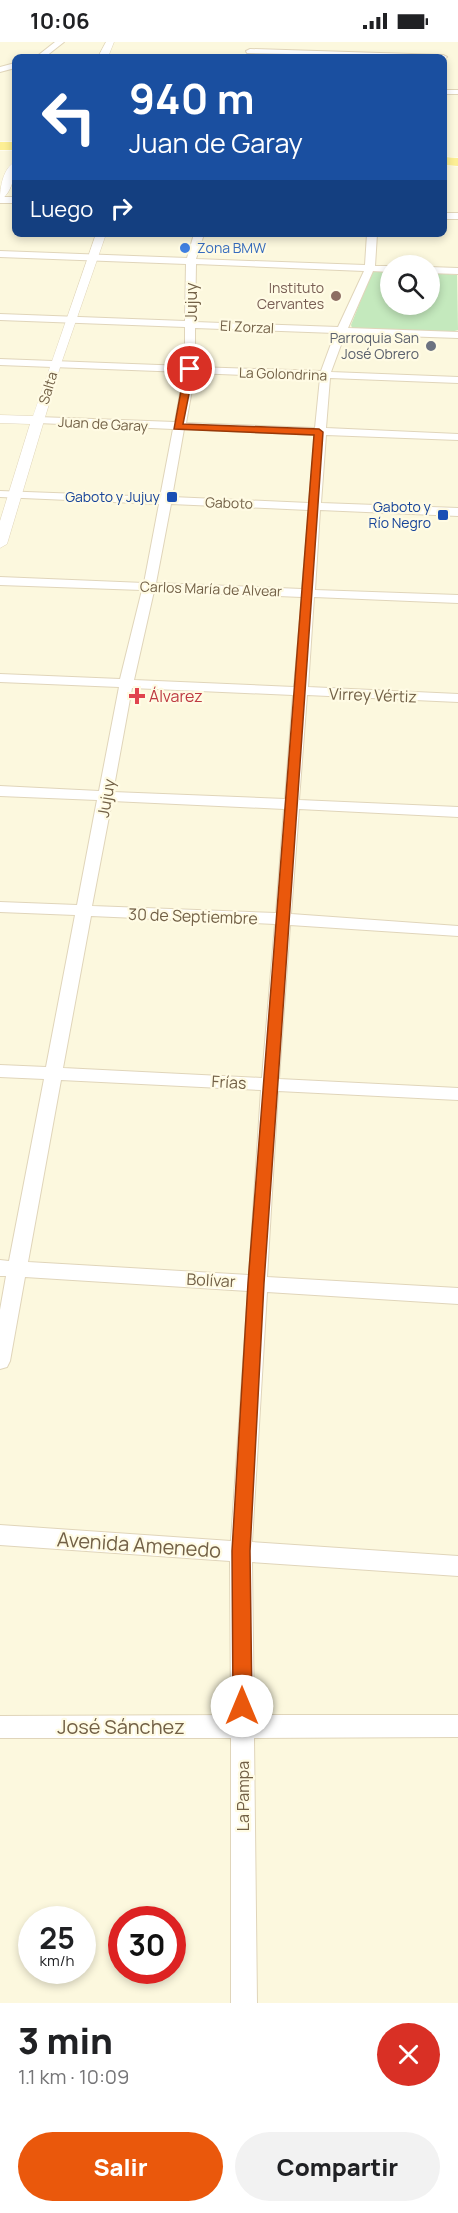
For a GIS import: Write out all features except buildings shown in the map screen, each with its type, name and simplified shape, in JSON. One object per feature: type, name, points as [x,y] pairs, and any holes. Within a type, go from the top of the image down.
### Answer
[{"type":"street","points":[[44,54],[60,42]]},
{"type":"street","points":[[249,54],[252,42]]},
{"type":"street","points":[[0,198],[12,172]]},
{"type":"street","name":"Salta","points":[[0,544],[7,495],[38,420],[100,237]]},
{"type":"street","name":"Jujuy","points":[[0,1361],[9,1269],[54,1073],[126,684],[149,587],[177,427],[190,369],[191,261],[198,237]]},
{"type":"street","name":"La Pampa","points":[[244,2003],[241,1551],[270,1085],[325,375],[341,331],[370,268],[372,237]]},
{"type":"street","points":[[0,254],[380,268]]},
{"type":"street","points":[[440,270],[458,271]]},
{"type":"street","name":"El Zorzal","points":[[0,316],[458,335]]},
{"type":"street","name":"La Golondrina","points":[[0,362],[458,380]]},
{"type":"street","name":"Juan de Garay","points":[[0,419],[458,437]]},
{"type":"street","name":"Gaboto","points":[[7,495],[458,512]]},
{"type":"street","name":"Carlos María de Alvear","points":[[0,581],[458,599]]},
{"type":"street","name":"Virrey Vértiz","points":[[0,678],[458,698]]},
{"type":"street","points":[[0,791],[458,812]]},
{"type":"street","name":"30 de Septiembre","points":[[0,908],[284,920],[458,931]]},
{"type":"street","name":"Frías","points":[[0,1071],[458,1094]]},
{"type":"street","name":"Bolívar","points":[[9,1269],[458,1296]]},
{"type":"street","name":"Avenida Amenedo","points":[[0,1535],[458,1566]]},
{"type":"street","name":"José Sánchez","points":[[0,1727],[458,1726]]},
{"type":"green space","points":[[380,270],[380,315],[440,315],[440,273],[457,275],[458,330],[451,332],[352,328],[351,325],[372,272]]},
{"type":"place","name":"Zona BMW","points":[[185,248]]},
{"type":"place","name":"Instituto Cervantes","points":[[336,296]]},
{"type":"place","name":"Parroquia San José Obrero","points":[[431,346]]},
{"type":"place","name":"Gaboto y Jujuy","points":[[172,497]]},
{"type":"place","name":"Gaboto y Río Negro","points":[[443,515]]},
{"type":"place","name":"Álvarez","points":[[137,696]]},
{"type":"route","points":[[190,369],[177,427],[319,432],[256,1283],[241,1551],[242,1706]]}]
